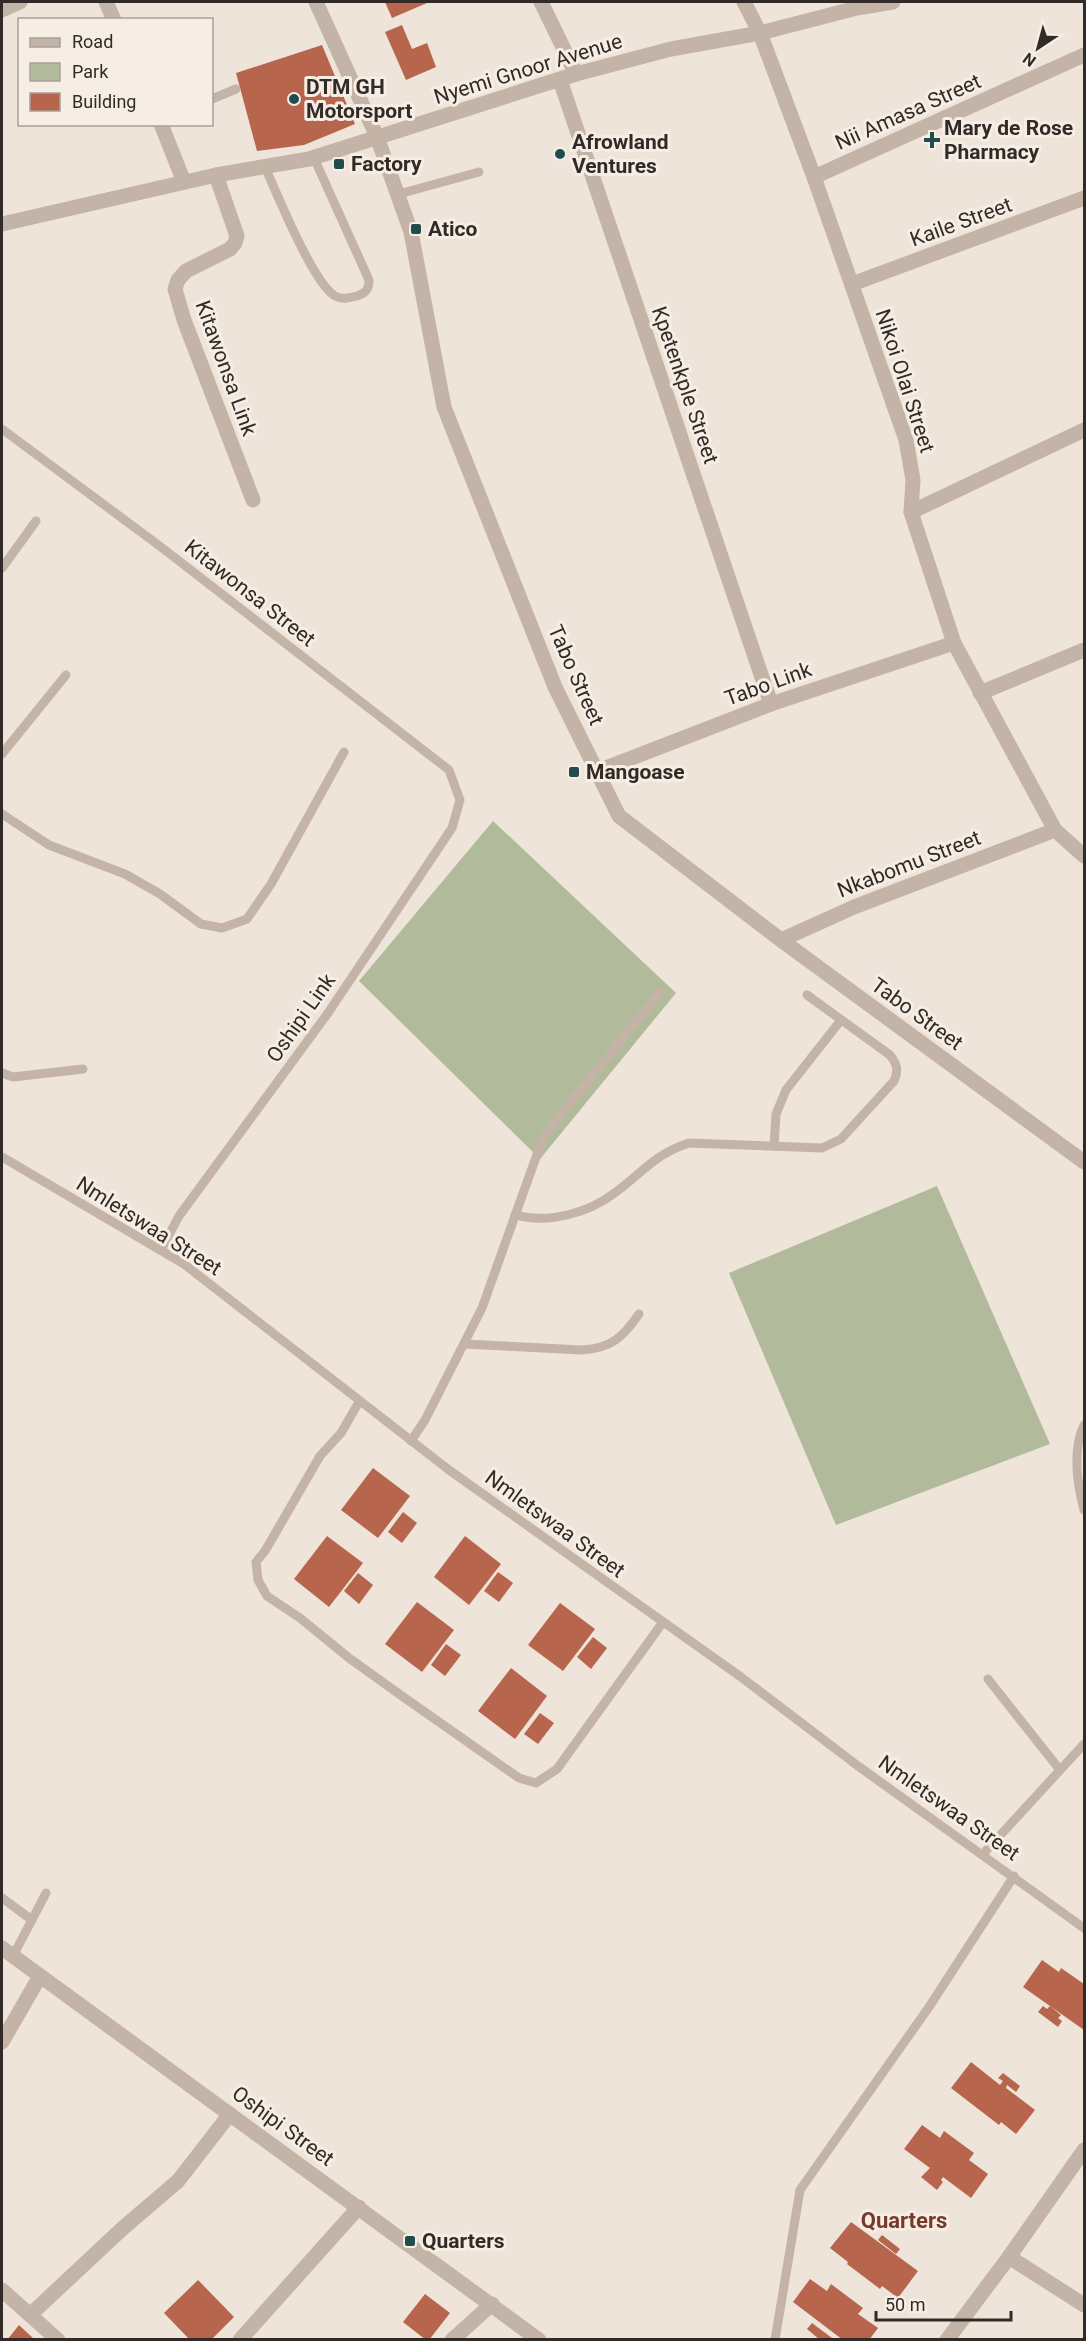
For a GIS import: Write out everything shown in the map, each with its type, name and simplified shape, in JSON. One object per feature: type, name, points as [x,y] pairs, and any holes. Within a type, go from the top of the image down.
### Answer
[{"type":"street","points":[[2,10],[20,2]]},
{"type":"street","points":[[106,2],[113,18]]},
{"type":"street","name":"Tabo Street","points":[[315,2],[377,137],[399,194],[411,232],[444,407],[555,687],[619,816],[781,940],[1084,1162]]},
{"type":"street","points":[[541,2],[576,74]]},
{"type":"street","name":"Nikoi Olai Street","points":[[744,2],[760,33],[814,177],[906,440],[913,480],[911,512],[954,643],[1055,830],[1084,856]]},
{"type":"street","name":"Nyemi Gnoor Avenue","points":[[2,224],[216,175],[314,158],[576,74],[671,49],[760,33],[857,8],[893,2]]},
{"type":"street","name":"Nii Amasa Street","points":[[814,177],[1084,55]]},
{"type":"street","name":"Kpetenkple Street","points":[[560,80],[771,704]]},
{"type":"street","points":[[162,126],[184,182]]},
{"type":"street","name":"Kitawonsa Link","points":[[216,175],[237,236],[235,243],[230,249],[186,271],[178,280],[175,289],[184,320],[253,500]]},
{"type":"street","name":"Kaile Street","points":[[852,284],[1084,198]]},
{"type":"street","points":[[911,512],[1084,430]]},
{"type":"street","name":"Tabo Link","points":[[598,771],[771,704],[954,643]]},
{"type":"street","points":[[980,693],[1084,650]]},
{"type":"street","name":"Nkabomu Street","points":[[781,940],[863,903],[1055,830]]},
{"type":"street","name":"Oshipi Street","points":[[7,1952],[539,2340]]},
{"type":"street","points":[[2,2042],[40,1976]]},
{"type":"street","points":[[30,2315],[123,2228],[178,2181],[230,2114]]},
{"type":"street","points":[[947,2340],[1084,2150]]},
{"type":"street","points":[[240,2340],[359,2207]]},
{"type":"street","points":[[1009,2257],[1084,2305]]},
{"type":"street","points":[[2,2290],[58,2340]]},
{"type":"street","points":[[452,2340],[492,2304]]},
{"type":"lane","points":[[213,99],[236,89]]},
{"type":"lane","points":[[265,167],[320,282],[338,298],[347,299],[364,294],[369,287],[369,279],[314,158]]},
{"type":"lane","points":[[399,194],[479,172]]},
{"type":"lane","name":"Kitawonsa Street","points":[[2,429],[161,547],[449,770],[460,800]]},
{"type":"lane","points":[[2,568],[36,521]]},
{"type":"lane","points":[[2,754],[66,675]]},
{"type":"lane","points":[[2,814],[50,845],[134,879],[160,894],[201,924],[222,928],[247,918],[265,893],[344,752]]},
{"type":"lane","name":"Oshipi Link","points":[[161,1250],[179,1216],[328,1013],[452,828],[460,800]]},
{"type":"lane","points":[[411,1441],[425,1420],[482,1308],[544,1135],[660,992]]},
{"type":"lane","points":[[515,1215],[530,1219],[557,1218],[602,1202],[669,1149],[689,1143],[822,1148],[842,1139],[897,1075],[896,1063],[890,1055],[807,995]]},
{"type":"lane","points":[[774,1146],[776,1114],[786,1090],[842,1020]]},
{"type":"lane","points":[[2,1073],[13,1077],[82,1069]]},
{"type":"lane","name":"Nmletswaa Street","points":[[2,1157],[184,1264],[411,1441],[741,1677],[858,1766],[1084,1928]]},
{"type":"lane","points":[[464,1344],[601,1349],[619,1339],[639,1314]]},
{"type":"lane","points":[[359,1402],[341,1433],[320,1456],[265,1551],[256,1562],[258,1580],[267,1596],[300,1618],[366,1671],[519,1778],[536,1783],[557,1769],[663,1622]]},
{"type":"lane","points":[[1084,1425],[1078,1437],[1076,1453],[1084,1510]]},
{"type":"lane","points":[[988,1679],[1060,1770]]},
{"type":"lane","points":[[983,1854],[1084,1744]]},
{"type":"lane","points":[[775,2340],[800,2190],[929,2007],[1014,1876]]},
{"type":"lane","points":[[7,1952],[32,1920],[46,1893]]},
{"type":"lane","points":[[2,1898],[32,1920]]},
{"type":"green space","points":[[493,821],[676,993],[540,1159],[359,981]]},
{"type":"green space","points":[[937,1186],[1050,1444],[836,1525],[729,1273]]},
{"type":"building","points":[[385,2],[426,2],[427,3],[392,18]]},
{"type":"building","points":[[402,25],[412,49],[427,43],[436,67],[406,80],[385,32]]},
{"type":"building","name":"DTM GH Motorsport","points":[[322,45],[355,124],[304,145],[257,151],[236,73]]},
{"type":"building","points":[[373,1468],[410,1496],[378,1538],[341,1510]]},
{"type":"building","points":[[403,1512],[417,1523],[402,1543],[388,1532]]},
{"type":"building","points":[[327,1536],[363,1563],[329,1607],[294,1579]]},
{"type":"building","points":[[465,1536],[501,1564],[469,1605],[434,1577]]},
{"type":"building","points":[[498,1572],[513,1583],[499,1602],[484,1591]]},
{"type":"building","points":[[358,1573],[373,1585],[359,1604],[344,1591]]},
{"type":"building","points":[[417,1602],[454,1630],[422,1672],[385,1644]]},
{"type":"building","points":[[560,1603],[595,1629],[563,1671],[528,1645]]},
{"type":"building","points":[[593,1637],[607,1648],[591,1669],[577,1657]]},
{"type":"building","points":[[446,1644],[461,1655],[445,1676],[431,1665]]},
{"type":"building","points":[[511,1668],[547,1696],[515,1739],[478,1711]]},
{"type":"building","points":[[540,1713],[554,1723],[538,1744],[524,1734]]},
{"type":"building","points":[[1042,1960],[1059,1972],[1061,1968],[1084,1984],[1084,2030],[1023,1987]]},
{"type":"building","points":[[1043,2006],[1047,2009],[1050,2006],[1061,2015],[1058,2018],[1062,2021],[1058,2027],[1038,2012]]},
{"type":"building","points":[[971,2062],[1000,2085],[1003,2081],[998,2078],[1003,2073],[1020,2086],[1016,2092],[1007,2085],[1006,2088],[1035,2110],[1016,2134],[1001,2122],[999,2125],[951,2088]]},
{"type":"building","points":[[922,2125],[940,2138],[944,2131],[974,2153],[969,2160],[988,2174],[971,2198],[943,2177],[941,2180],[943,2182],[937,2190],[921,2177],[930,2168],[904,2149]]},
{"type":"building","points":[[851,2222],[918,2271],[898,2298],[882,2286],[880,2289],[830,2248]]},
{"type":"building","points":[[882,2235],[900,2249],[896,2254],[878,2240]]},
{"type":"building","points":[[810,2279],[827,2291],[831,2284],[863,2308],[858,2314],[878,2328],[869,2340],[843,2340],[793,2302]]},
{"type":"building","points":[[198,2280],[234,2317],[211,2340],[190,2340],[164,2313]]},
{"type":"building","points":[[425,2294],[450,2313],[429,2340],[403,2322]]},
{"type":"building","points":[[812,2323],[832,2338],[831,2340],[820,2340],[807,2329]]},
{"type":"building","points":[[19,2325],[35,2340],[7,2340]]},
{"type":"place","name":"DTM GH Motorsport","points":[[294,99]]},
{"type":"place","name":"Mary de Rose Pharmacy","points":[[932,140]]},
{"type":"place","name":"Afrowland Ventures","points":[[560,154]]},
{"type":"place","name":"Factory","points":[[339,164]]},
{"type":"place","name":"Atico","points":[[416,229]]},
{"type":"place","name":"Mangoase","points":[[574,772]]},
{"type":"place","name":"Quarters","points":[[410,2241]]},
{"type":"district","name":"Quarters","points":[[904,2220]]}]
